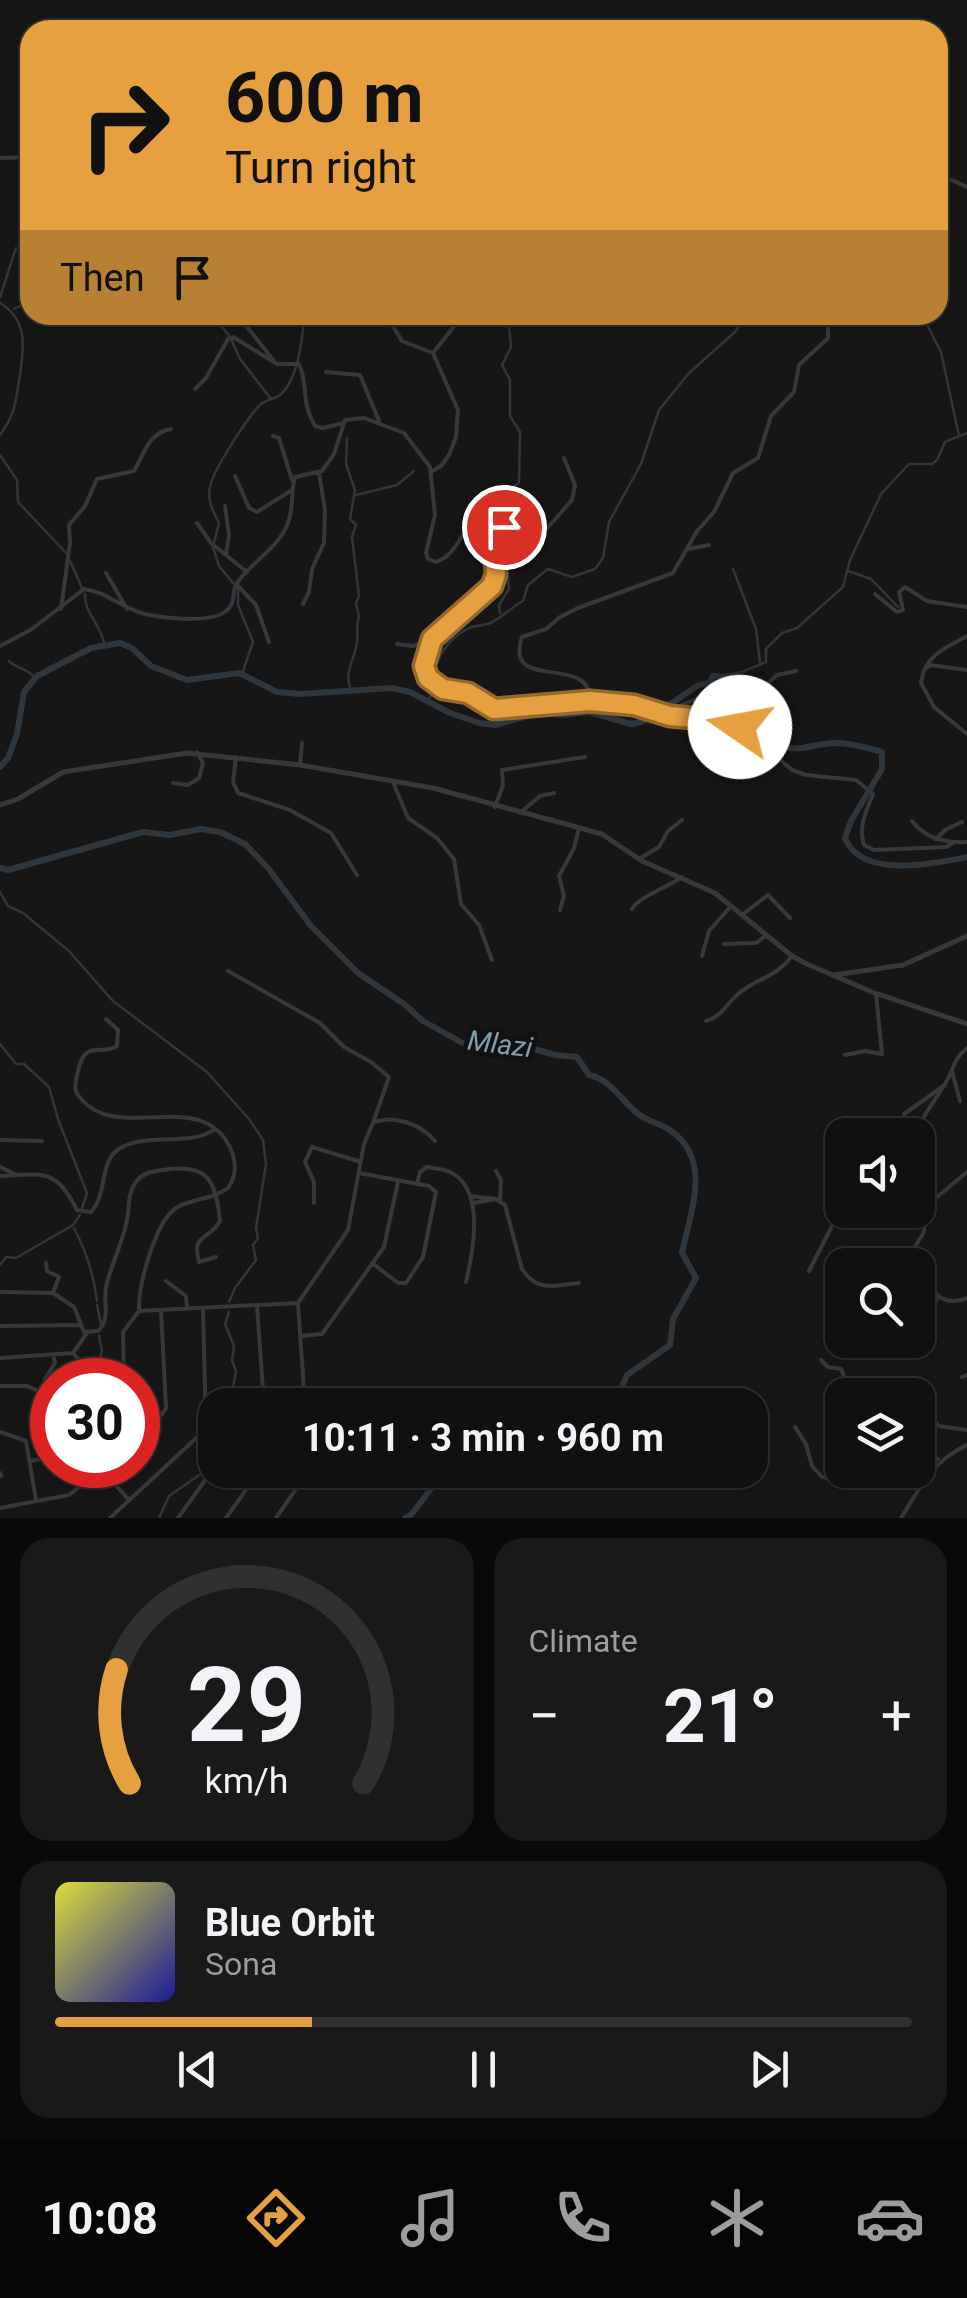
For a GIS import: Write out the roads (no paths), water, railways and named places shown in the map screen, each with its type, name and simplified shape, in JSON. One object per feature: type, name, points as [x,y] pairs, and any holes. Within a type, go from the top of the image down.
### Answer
[{"type":"street","points":[[392,325],[402,341],[434,353],[458,410],[456,437],[449,455],[431,472]]},
{"type":"street","points":[[434,353],[455,325]]},
{"type":"street","points":[[590,701],[590,689],[583,680],[541,672],[526,664],[520,654],[522,637],[546,629],[578,608],[673,573],[700,527],[714,512],[733,474],[758,458],[772,416],[794,392],[799,365],[828,338],[828,325]]},
{"type":"street","points":[[247,327],[278,364]]},
{"type":"street","points":[[195,390],[230,337],[278,364],[296,362],[301,366],[304,402],[315,426],[323,428],[361,417],[408,435],[431,472],[434,522],[428,559],[436,562],[448,557],[478,516],[488,522],[494,542],[496,574],[492,586],[432,639],[413,646],[397,644]]},
{"type":"street","points":[[326,372],[360,375],[372,410],[382,424]]},
{"type":"street","points":[[0,646],[20,637],[84,589],[106,595],[127,608],[184,619],[206,618],[228,610],[236,584],[273,546],[287,524],[298,475],[319,472],[334,454],[344,422]]},
{"type":"street","points":[[61,608],[71,520],[85,506],[96,479],[133,472],[151,438],[171,430]]},
{"type":"street","points":[[273,436],[283,445],[293,488]]},
{"type":"street","points":[[494,542],[505,526],[516,536],[543,532],[566,509],[575,486],[564,458]]},
{"type":"street","points":[[303,604],[324,543],[326,510],[319,472]]},
{"type":"street","points":[[236,476],[249,508],[256,512],[293,488]]},
{"type":"street","points":[[225,506],[229,534],[226,554]]},
{"type":"street","points":[[197,523],[210,544],[248,572]]},
{"type":"street","points":[[688,549],[709,545]]},
{"type":"street","points":[[106,573],[127,608]]},
{"type":"street","points":[[236,584],[256,606],[269,642]]},
{"type":"street","points":[[875,594],[897,612],[903,610],[899,592],[904,587],[927,602],[967,607]]},
{"type":"street","points":[[967,636],[941,651],[926,667],[921,683],[926,698],[944,718],[967,734]]},
{"type":"street","points":[[432,639],[424,666],[428,678],[443,689],[468,693],[490,707],[509,709],[590,701],[727,721],[756,739],[792,770],[856,780],[870,790],[874,794],[861,825],[864,844],[874,850],[946,847],[953,843]]},
{"type":"street","points":[[926,667],[940,664],[967,670]]},
{"type":"street","points":[[662,714],[694,698],[757,692],[777,675],[796,672]]},
{"type":"street","points":[[300,765],[302,743]]},
{"type":"street","points":[[173,783],[188,785],[199,778],[203,763],[197,752]]},
{"type":"street","points":[[0,805],[70,770],[197,752],[432,788],[611,838],[639,859],[715,893],[792,956],[876,993],[967,1024]]},
{"type":"street","points":[[236,757],[233,775],[238,793],[290,810],[328,830],[357,875]]},
{"type":"street","points":[[494,806],[502,788],[502,770],[584,757]]},
{"type":"street","points":[[393,782],[408,818],[433,835],[454,859],[461,904],[479,925],[492,960]]},
{"type":"street","points":[[520,813],[540,796],[554,793]]},
{"type":"street","points":[[639,859],[656,850],[668,831],[682,820]]},
{"type":"street","points":[[912,821],[936,839],[967,842]]},
{"type":"street","points":[[936,839],[944,830],[962,822]]},
{"type":"street","points":[[560,910],[564,896],[558,885],[559,876],[574,848],[579,828]]},
{"type":"street","points":[[632,909],[638,900],[663,891],[682,877]]},
{"type":"street","points":[[742,915],[768,895],[790,918]]},
{"type":"street","points":[[702,956],[709,931],[731,906]]},
{"type":"street","points":[[724,944],[756,943],[766,936]]},
{"type":"street","points":[[834,975],[903,964],[967,936]]},
{"type":"street","points":[[706,1021],[720,1016],[739,993],[781,970],[792,956]]},
{"type":"street","points":[[228,970],[320,1023],[344,1047],[389,1077],[361,1162],[348,1230],[298,1303],[304,1388]]},
{"type":"street","points":[[845,1056],[882,1054],[876,993]]},
{"type":"street","points":[[106,1019],[118,1030],[116,1046],[86,1053],[75,1090],[90,1108],[104,1116],[190,1117],[214,1128],[230,1146],[235,1167],[232,1183],[215,1196],[178,1207],[162,1223],[142,1282],[139,1311],[123,1332],[124,1358]]},
{"type":"street","points":[[921,1118],[944,1085],[955,1060],[967,1048]]},
{"type":"street","points":[[952,1071],[960,1102]]},
{"type":"street","points":[[904,1114],[944,1085]]},
{"type":"street","points":[[372,1123],[400,1121],[424,1130],[435,1140]]},
{"type":"street","points":[[0,1176],[56,1179],[70,1193],[77,1210],[92,1212],[115,1152],[130,1144],[200,1138],[214,1128]]},
{"type":"street","points":[[0,1140],[42,1141]]},
{"type":"street","points":[[314,1203],[314,1182],[304,1162],[312,1148],[361,1162]]},
{"type":"street","points":[[0,1167],[19,1176]]},
{"type":"street","points":[[73,1353],[88,1333],[105,1324],[106,1287],[126,1226],[130,1194],[140,1178],[156,1171],[195,1168],[210,1180],[220,1220],[197,1242],[199,1262],[216,1257]]},
{"type":"street","points":[[417,1184],[424,1168],[448,1171],[470,1196],[472,1248],[466,1282]]},
{"type":"street","points":[[496,1171],[501,1180],[498,1200],[513,1227],[528,1278],[544,1288],[579,1283]]},
{"type":"street","points":[[914,1248],[924,1232],[925,1207],[967,1172]]},
{"type":"street","points":[[360,1174],[429,1186],[436,1192],[423,1257],[406,1283],[400,1284],[372,1263]]},
{"type":"street","points":[[301,1336],[322,1334],[386,1242],[398,1180]]},
{"type":"street","points":[[470,1196],[498,1200]]},
{"type":"street","points":[[472,1203],[498,1200]]},
{"type":"street","points":[[809,1271],[831,1228]]},
{"type":"street","points":[[46,1263],[46,1271],[59,1277],[54,1294]]},
{"type":"street","points":[[166,1281],[186,1296],[187,1308]]},
{"type":"street","points":[[0,1292],[54,1294],[74,1307],[80,1325],[88,1333]]},
{"type":"street","points":[[935,1295],[951,1302],[967,1298]]},
{"type":"street","points":[[935,1302],[938,1298]]},
{"type":"street","points":[[139,1311],[298,1303]]},
{"type":"street","points":[[257,1305],[263,1388]]},
{"type":"street","points":[[110,1518],[206,1429],[203,1308]]},
{"type":"street","points":[[160,1417],[166,1408],[161,1310]]},
{"type":"street","points":[[0,1326],[80,1325]]},
{"type":"street","points":[[0,1358],[73,1353],[78,1358]]},
{"type":"street","points":[[53,1354],[54,1358]]},
{"type":"street","points":[[822,1360],[828,1367],[841,1368],[845,1378]]},
{"type":"street","points":[[0,1386],[30,1387]]},
{"type":"street","points":[[935,1422],[967,1430]]},
{"type":"street","points":[[795,1427],[806,1444],[812,1466],[825,1478]]},
{"type":"street","points":[[0,1432],[26,1441],[30,1462]]},
{"type":"street","points":[[935,1460],[967,1445]]},
{"type":"street","points":[[901,1518],[942,1458]]},
{"type":"street","points":[[34,1488],[36,1500]]},
{"type":"street","points":[[3,1518],[0,1508],[69,1495],[78,1488]]},
{"type":"street","points":[[118,1488],[129,1500]]},
{"type":"street","points":[[178,1518],[200,1488]]},
{"type":"street","points":[[226,1518],[247,1488]]},
{"type":"street","points":[[276,1518],[297,1488]]},
{"type":"waterway","points":[[0,297],[16,248]]},
{"type":"waterway","points":[[0,303],[15,317],[23,344],[14,406],[0,435]]},
{"type":"waterway","points":[[14,309],[20,306]]},
{"type":"waterway","points":[[221,325],[240,359],[271,399]]},
{"type":"waterway","points":[[214,543],[219,523],[210,501],[213,479],[254,411],[286,388],[295,369],[303,325]]},
{"type":"waterway","points":[[500,613],[499,605],[509,589],[507,570],[512,553],[504,498],[519,483],[520,432],[510,416],[510,380],[502,365],[511,347],[509,325]]},
{"type":"waterway","points":[[433,680],[448,644],[523,601],[528,585],[548,569],[572,577],[595,569],[603,558],[609,522],[641,464],[659,410],[689,373],[740,325]]},
{"type":"waterway","points":[[927,325],[941,352],[959,436]]},
{"type":"waterway","points":[[724,675],[766,662],[766,649],[782,633],[797,628],[843,587],[850,560],[881,494],[909,464],[932,464],[945,442],[967,433]]},
{"type":"waterway","points":[[347,438],[346,464],[355,490],[350,519],[356,525],[352,537],[359,596],[357,642],[348,677],[351,690]]},
{"type":"waterway","points":[[0,455],[17,480],[18,502],[67,554]]},
{"type":"waterway","points":[[356,495],[397,485],[414,471]]},
{"type":"waterway","points":[[213,547],[219,566],[233,583]]},
{"type":"waterway","points":[[70,561],[82,588]]},
{"type":"waterway","points":[[733,569],[756,629],[760,663]]},
{"type":"waterway","points":[[848,571],[871,579],[898,607]]},
{"type":"waterway","points":[[238,589],[238,605],[253,642],[242,674]]},
{"type":"waterway","points":[[85,594],[105,646]]},
{"type":"waterway","points":[[0,767],[17,734],[24,692],[37,676],[91,648],[120,643],[132,648],[151,666],[187,680],[239,673],[277,692],[300,694],[392,688],[410,692],[479,723],[495,725],[542,712],[589,712],[631,724],[658,713]]},
{"type":"waterway","points":[[9,661],[35,678]]},
{"type":"waterway","points":[[659,712],[697,686],[710,682],[713,676],[729,677],[779,744],[792,748],[843,743],[882,752],[882,769],[845,838],[853,851],[866,859],[899,866],[967,857]]},
{"type":"waterway","points":[[427,701],[433,686]]},
{"type":"waterway","name":"Mlazi","points":[[0,868],[8,870],[143,832],[220,832],[245,844],[311,926],[358,973],[423,1021],[466,1045],[503,1040],[577,1057],[589,1075],[609,1085],[637,1113],[671,1131],[684,1143],[695,1172],[693,1204],[682,1253],[696,1278],[673,1319],[670,1345],[627,1375],[621,1388]]},
{"type":"waterway","points":[[0,892],[8,906],[23,913],[69,951],[113,1001],[207,1072],[263,1140],[266,1164],[256,1228],[258,1238],[253,1245],[256,1260],[229,1302]]},
{"type":"waterway","points":[[0,1044],[16,1064],[24,1064],[49,1087],[87,1193],[82,1208]]},
{"type":"waterway","points":[[0,1265],[6,1257],[16,1258],[73,1225],[80,1215]]},
{"type":"waterway","points":[[74,1228],[89,1263],[97,1301]]},
{"type":"waterway","points":[[97,1305],[101,1324]]},
{"type":"waterway","points":[[229,1312],[225,1324],[234,1346],[233,1388]]},
{"type":"waterway","points":[[99,1336],[100,1358]]},
{"type":"waterway","points":[[159,1518],[169,1496],[198,1476]]},
{"type":"waterway","name":"Mlazi","points":[[405,1518],[432,1488]]}]
